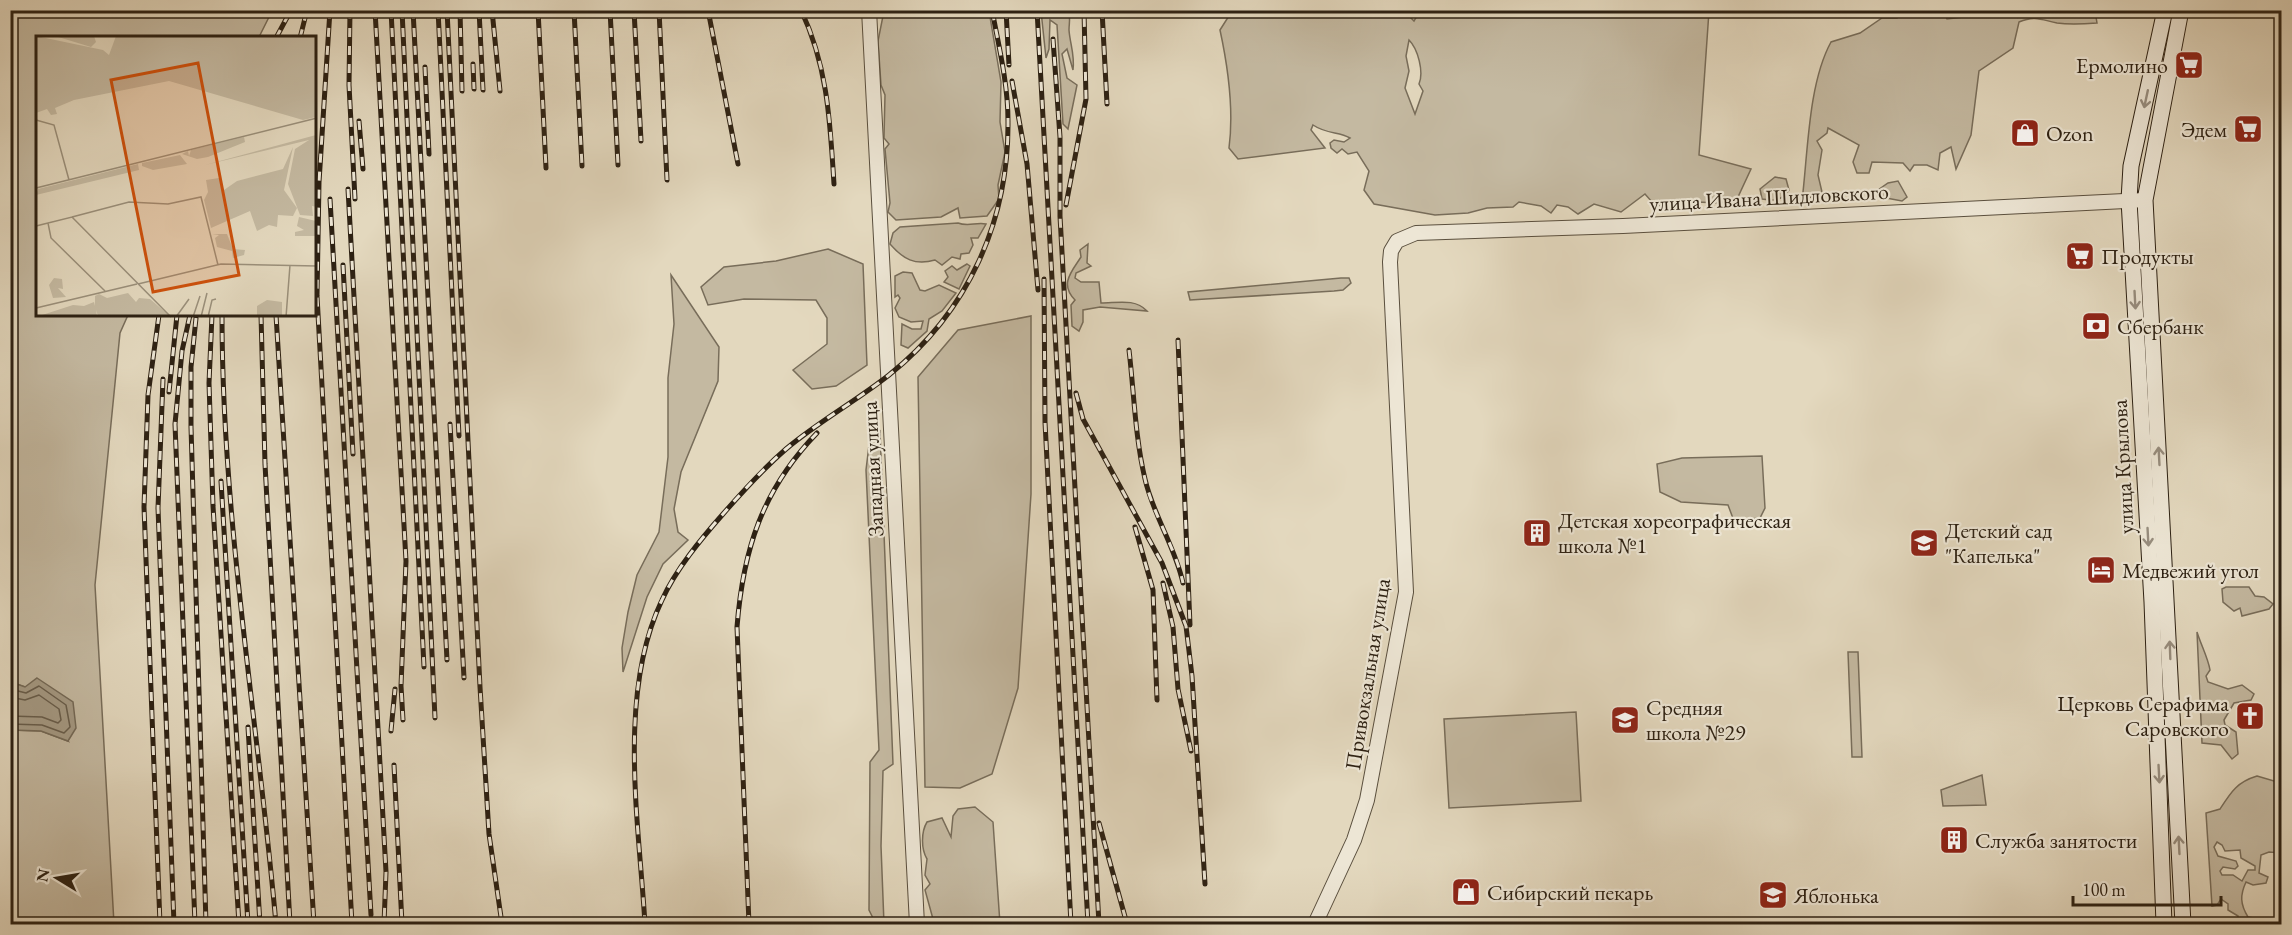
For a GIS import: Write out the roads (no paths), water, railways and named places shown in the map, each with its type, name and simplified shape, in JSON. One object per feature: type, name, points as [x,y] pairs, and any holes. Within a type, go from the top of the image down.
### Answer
[{"type":"main road","name":"улица Крылова","points":[[2164,924],[2152,602],[2129,200],[2131,166],[2165,10]]},
{"type":"main road","name":"улица Крылова","points":[[2181,10],[2145,200],[2183,924]]},
{"type":"street","name":"Западная улица","points":[[869,10],[917,924]]},
{"type":"street","name":"улица Ивана Шидловского","points":[[1397,241],[1416,233],[1623,226],[2145,200]]},
{"type":"street","name":"Привокзальная улица","points":[[1315,924],[1354,840],[1368,800],[1406,592],[1390,262],[1397,241]]},
{"type":"water","points":[[37,678],[73,702],[76,728],[68,741],[41,731],[11,730],[11,682],[25,687]]},
{"type":"railway","points":[[277,36],[291,10]]},
{"type":"railway","points":[[300,36],[307,10]]},
{"type":"railway","points":[[330,10],[319,182],[317,296],[352,924]]},
{"type":"railway","points":[[350,10],[349,85],[355,199]]},
{"type":"railway","points":[[375,10],[406,561],[401,686],[403,720]]},
{"type":"railway","points":[[391,10],[424,667]]},
{"type":"railway","points":[[402,10],[435,718]]},
{"type":"railway","points":[[413,10],[447,660]]},
{"type":"railway","points":[[438,10],[459,436]]},
{"type":"railway","points":[[447,10],[480,687],[489,834],[502,924]]},
{"type":"railway","points":[[460,10],[462,91]]},
{"type":"railway","points":[[479,10],[483,90]]},
{"type":"railway","points":[[492,10],[500,91]]},
{"type":"railway","points":[[538,10],[546,168]]},
{"type":"railway","points":[[574,10],[582,166]]},
{"type":"railway","points":[[610,10],[618,165]]},
{"type":"railway","points":[[634,10],[641,141]]},
{"type":"railway","points":[[659,10],[667,180]]},
{"type":"railway","points":[[708,10],[738,164]]},
{"type":"railway","points":[[801,10],[817,53],[826,95],[834,184]]},
{"type":"railway","points":[[645,924],[636,802],[635,717],[648,637],[662,600],[674,577],[698,544],[761,472],[798,439],[889,375],[917,350],[941,323],[962,293],[992,229],[1001,194],[1006,158],[1008,121],[1006,93],[992,10]]},
{"type":"railway","points":[[1006,10],[1009,65]]},
{"type":"railway","points":[[1037,10],[1088,924]]},
{"type":"railway","points":[[1066,205],[1086,99],[1084,10]]},
{"type":"railway","points":[[1102,10],[1107,104]]},
{"type":"railway","points":[[1053,39],[1060,137],[1060,216],[1099,924]]},
{"type":"railway","points":[[473,64],[474,89]]},
{"type":"railway","points":[[425,67],[429,154]]},
{"type":"railway","points":[[1012,81],[1027,164],[1038,290]]},
{"type":"railway","points":[[359,121],[363,169]]},
{"type":"railway","points":[[348,189],[386,872],[384,924]]},
{"type":"railway","points":[[330,199],[371,915]]},
{"type":"railway","points":[[343,265],[353,454]]},
{"type":"railway","points":[[1044,279],[1045,422],[1071,924]]},
{"type":"railway","points":[[159,316],[148,395],[144,507],[160,924]]},
{"type":"railway","points":[[169,392],[177,316]]},
{"type":"railway","points":[[190,316],[182,351],[175,424],[195,924]]},
{"type":"railway","points":[[212,316],[209,383],[213,506],[239,924]]},
{"type":"railway","points":[[222,316],[228,468],[234,544],[276,924]]},
{"type":"railway","points":[[261,316],[265,464],[290,924]]},
{"type":"railway","points":[[276,316],[314,924]]},
{"type":"railway","points":[[196,318],[191,367],[191,427],[206,924]]},
{"type":"railway","points":[[1178,340],[1190,625]]},
{"type":"railway","points":[[1129,350],[1137,431],[1145,479],[1183,583]]},
{"type":"railway","points":[[163,379],[158,508],[174,924]]},
{"type":"railway","points":[[1076,393],[1083,419],[1162,563],[1186,626],[1192,676],[1205,884]]},
{"type":"railway","points":[[450,424],[464,678]]},
{"type":"railway","points":[[749,924],[737,627],[740,599],[750,547],[769,499],[782,477],[817,433]]},
{"type":"railway","points":[[221,481],[248,924]]},
{"type":"railway","points":[[1135,527],[1153,590],[1157,700]]},
{"type":"railway","points":[[1163,583],[1173,627],[1178,689],[1191,751]]},
{"type":"railway","points":[[391,731],[395,689]]},
{"type":"railway","points":[[248,727],[260,924]]},
{"type":"railway","points":[[394,765],[402,924]]},
{"type":"railway","points":[[1099,823],[1127,924]]},
{"type":"place","name":"Ермолино","points":[[2189,65]]},
{"type":"place","name":"Эдем","points":[[2248,129]]},
{"type":"place","name":"Ozon","points":[[2025,133]]},
{"type":"place","name":"Продукты","points":[[2080,256]]},
{"type":"place","name":"Сбербанк","points":[[2096,326]]},
{"type":"place","name":"Детская хореографическая школа №1","points":[[1537,533]]},
{"type":"place","name":"Детский сад \"Капелька\"","points":[[1924,543]]},
{"type":"place","name":"Медвежий угол","points":[[2101,570]]},
{"type":"place","name":"Церковь Серафима Саровского","points":[[2250,716]]},
{"type":"place","name":"Средняя школа №29","points":[[1625,720]]},
{"type":"place","name":"Служба занятости","points":[[1954,840]]},
{"type":"place","name":"Сибирский пекарь","points":[[1466,892]]},
{"type":"place","name":"Яблонька","points":[[1773,895]]}]
